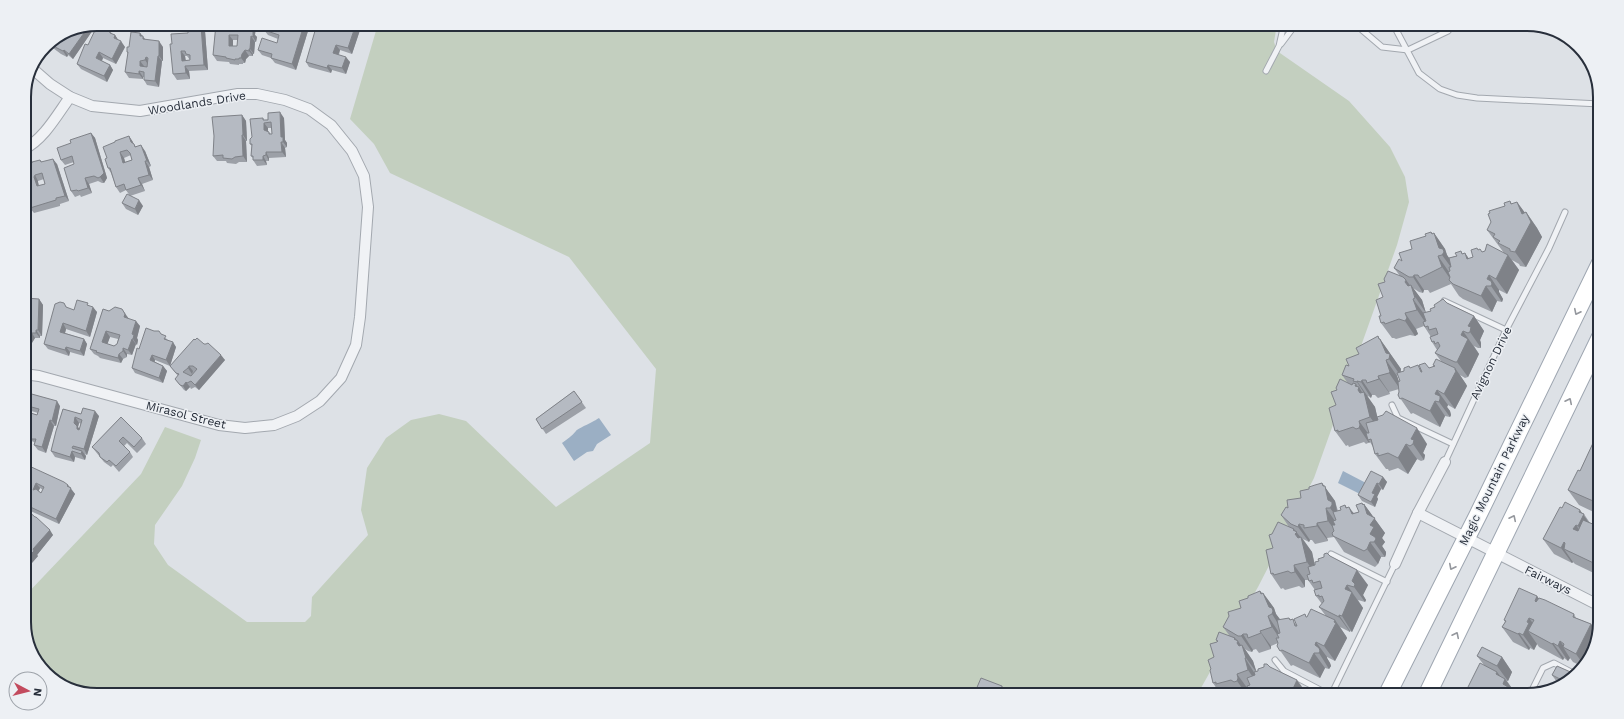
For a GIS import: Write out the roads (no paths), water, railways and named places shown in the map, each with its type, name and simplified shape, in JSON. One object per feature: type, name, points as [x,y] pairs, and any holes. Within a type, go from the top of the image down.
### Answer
[{"type":"main road","name":"Magic Mountain Parkway","points":[[1391,688],[1466,538],[1593,278]]},
{"type":"main road","points":[[1430,688],[1593,353]]},
{"type":"street","name":"Woodlands Drive","points":[[36,72],[50,84],[70,97],[92,106],[140,111],[238,94],[256,94],[285,100],[309,109],[331,125],[352,151]]},
{"type":"street","points":[[31,145],[48,128],[70,97]]},
{"type":"street","name":"Mirasol Street","points":[[31,375],[219,425],[245,428],[274,425],[297,416],[320,401],[341,378],[356,345],[359,324],[368,207],[364,176],[352,151]]},
{"type":"street","name":"Avignon Drive","points":[[1396,564],[1418,513],[1445,462]]},
{"type":"street","points":[[1418,513],[1496,554]]},
{"type":"street","name":"Fairways","points":[[1496,554],[1593,602]]},
{"type":"lane","points":[[1279,46],[1282,31]]},
{"type":"lane","points":[[1266,72],[1279,46],[1291,31]]},
{"type":"lane","points":[[1363,31],[1382,47],[1408,50],[1448,31]]},
{"type":"lane","points":[[1397,31],[1420,73],[1440,89],[1457,95],[1477,98],[1593,104]]},
{"type":"lane","name":"Avignon Drive","points":[[1445,462],[1506,330],[1549,248],[1565,212]]},
{"type":"lane","points":[[1444,301],[1506,330]]},
{"type":"lane","points":[[1392,405],[1398,418],[1453,444]]},
{"type":"lane","points":[[1331,554],[1387,582]]},
{"type":"lane","name":"Avignon Drive","points":[[1334,688],[1396,564]]},
{"type":"lane","points":[[1275,660],[1284,671],[1317,688]]},
{"type":"lane","points":[[1533,687],[1543,668],[1554,664],[1571,672]]},
{"type":"water","points":[[599,418],[611,435],[597,444],[593,451],[587,452],[574,461],[562,443],[577,430]]},
{"type":"water","points":[[1343,471],[1366,483],[1360,494],[1338,483]]}]
